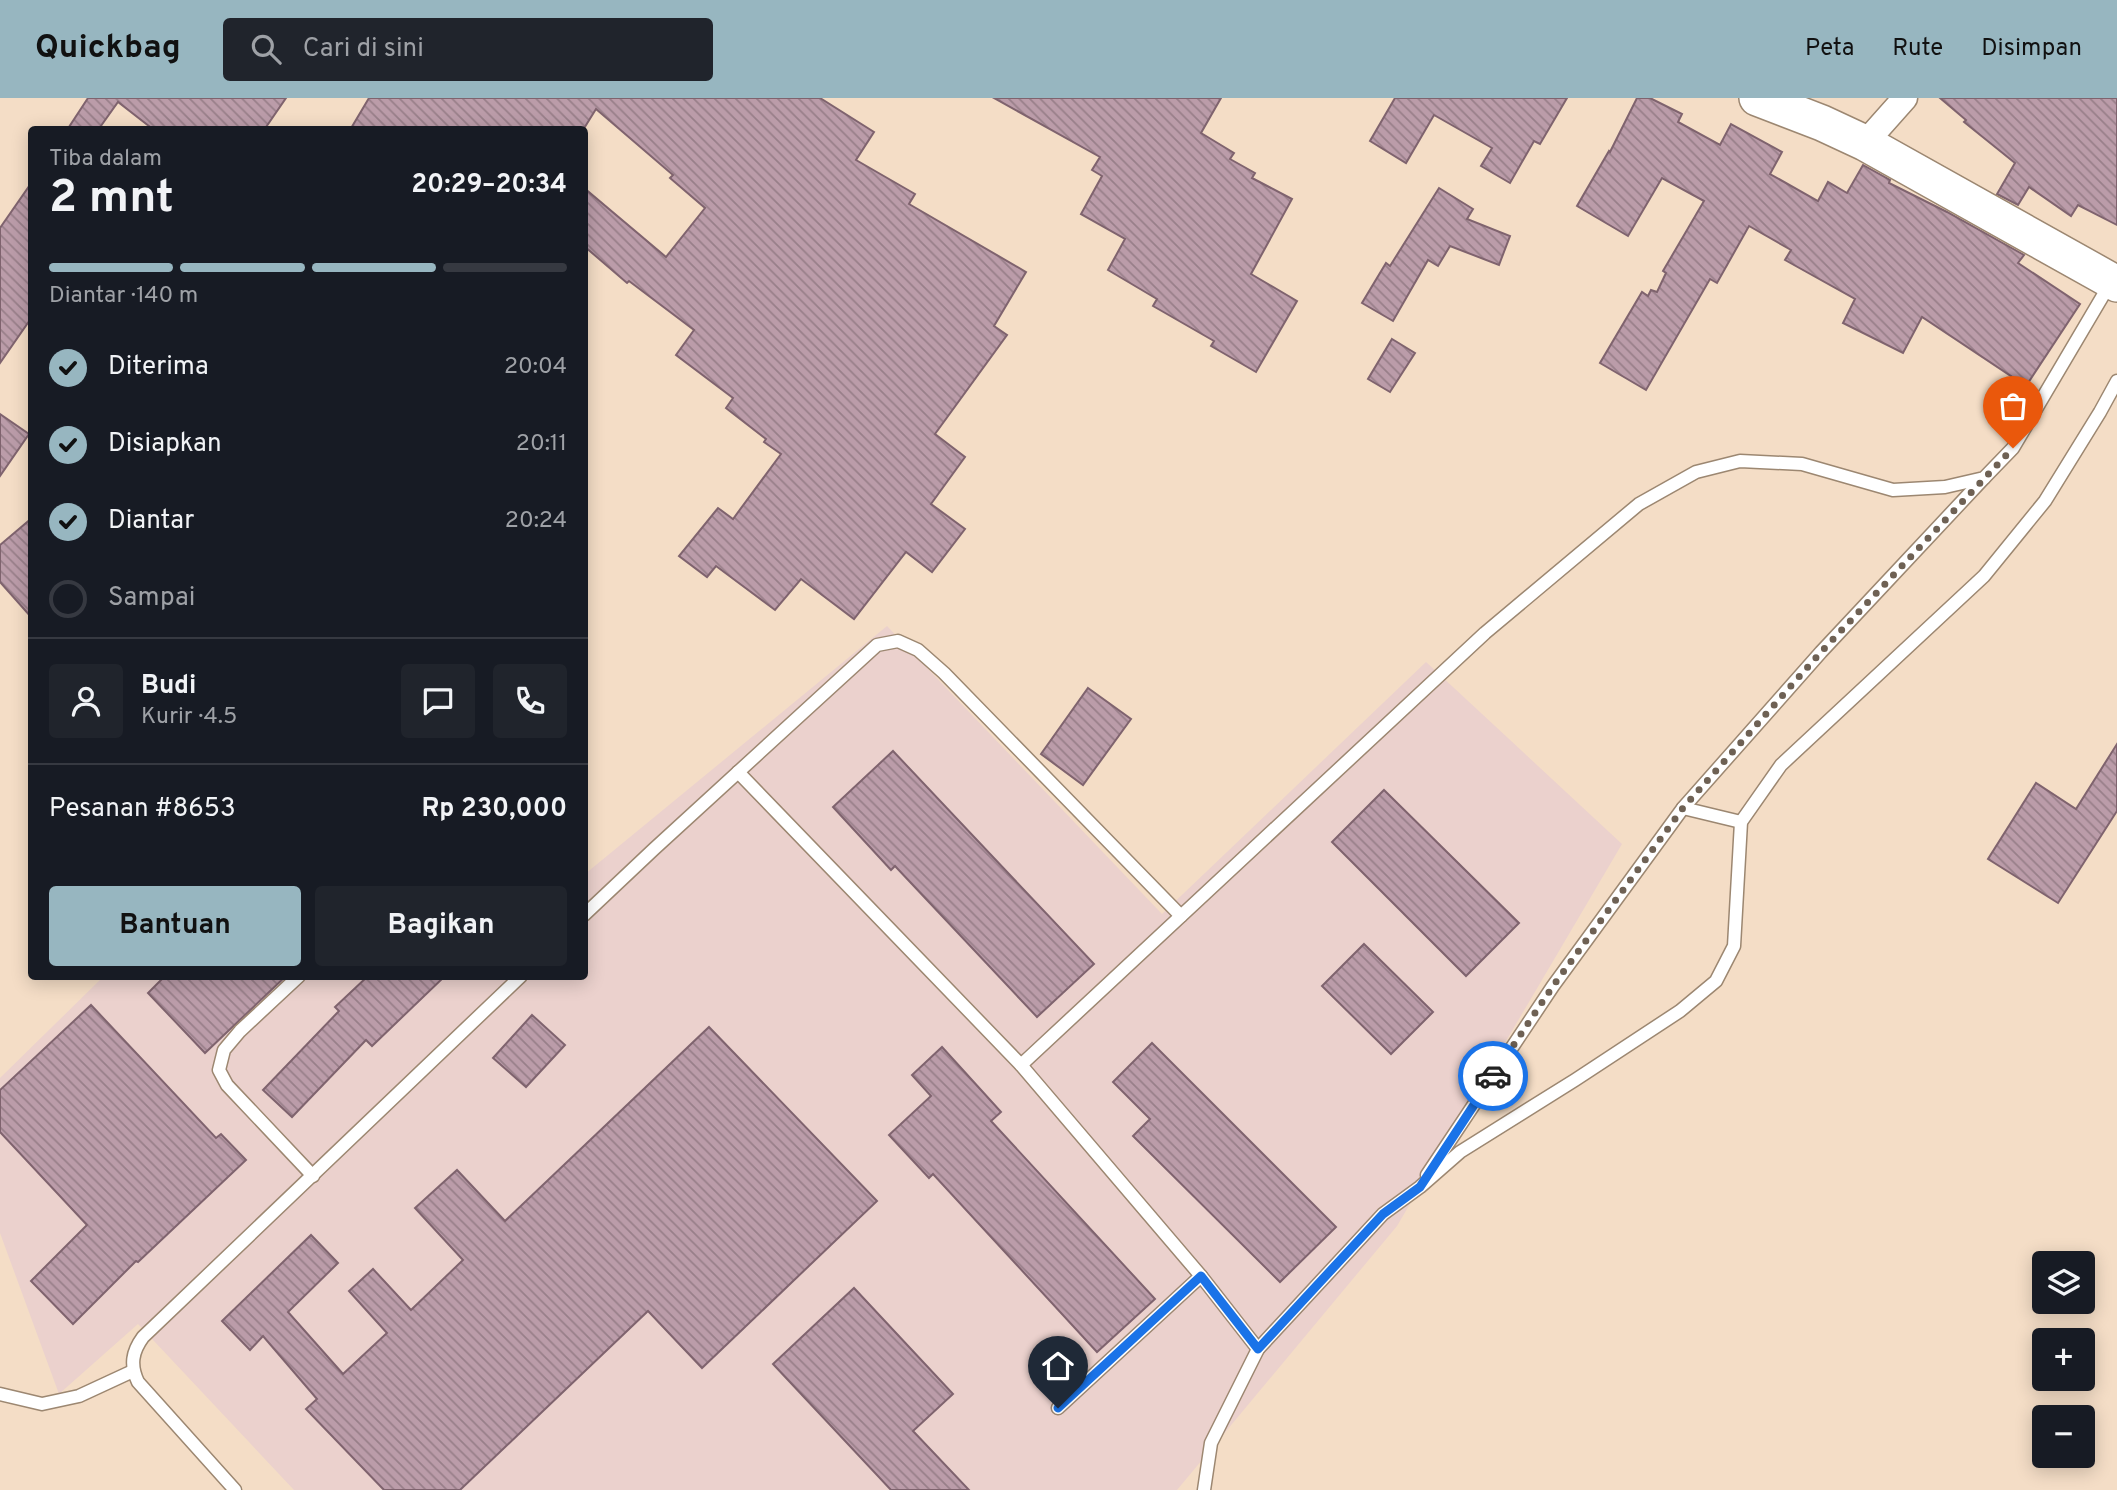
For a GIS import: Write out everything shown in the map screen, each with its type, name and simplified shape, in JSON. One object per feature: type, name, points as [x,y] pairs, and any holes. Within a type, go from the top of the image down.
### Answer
[{"type":"street","points":[[1757,98],[1865,142],[2114,283]]},
{"type":"street","points":[[1865,142],[1905,98]]},
{"type":"lane","points":[[1420,1187],[1553,986],[1683,808],[1821,652],[2013,448],[2114,283]]},
{"type":"lane","points":[[1204,1490],[1212,1443],[1258,1349],[1383,1214],[1420,1187],[1460,1152],[1680,1011],[1716,981],[1734,946],[1741,822],[1781,765],[1984,576],[2045,501],[2117,381]]},
{"type":"lane","points":[[1021,1065],[1485,634],[1639,503],[1696,472],[1740,461],[1802,464],[1893,490],[1945,486],[1983,478]]},
{"type":"lane","points":[[588,911],[877,645],[898,641],[918,650],[944,673],[1181,916]]},
{"type":"lane","points":[[738,772],[1021,1065],[1201,1276],[1258,1349]]},
{"type":"lane","points":[[1683,808],[1741,822]]},
{"type":"lane","points":[[295,980],[240,1031],[224,1050],[219,1070],[227,1085],[313,1176]]},
{"type":"lane","points":[[235,1490],[138,1382],[133,1371],[135,1347],[517,980]]},
{"type":"lane","points":[[1058,1408],[1201,1276]]},
{"type":"lane","points":[[0,1394],[42,1404],[79,1395],[133,1371]]},
{"type":"shaded area","points":[[887,626],[1162,914],[1426,662],[1622,844],[1397,1226],[1177,1490],[294,1490],[138,1324],[59,1394],[0,1233],[0,1078],[100,980],[588,980],[588,872]]},
{"type":"building","points":[[88,98],[286,98],[267,126],[149,126],[118,102],[101,126],[70,126]]},
{"type":"building","points":[[369,98],[820,98],[874,132],[856,160],[915,194],[909,204],[1026,272],[994,326],[1007,335],[935,434],[965,457],[931,504],[965,529],[932,572],[906,552],[854,619],[801,579],[775,610],[716,566],[707,577],[679,556],[718,508],[733,519],[781,454],[726,408],[733,398],[676,355],[694,330],[629,281],[627,283],[588,249],[588,191],[666,257],[705,208],[670,178],[673,175],[596,109],[585,126],[352,126]]},
{"type":"building","points":[[994,98],[1221,98],[1201,133],[1234,153],[1230,159],[1255,173],[1252,178],[1292,199],[1251,274],[1297,301],[1256,372],[1211,346],[1214,341],[1153,306],[1157,299],[1108,270],[1125,239],[1081,214],[1102,176],[1092,170],[1100,157]]},
{"type":"building","points":[[1395,98],[1567,98],[1540,144],[1534,141],[1510,183],[1481,166],[1492,148],[1434,115],[1406,163],[1370,141]]},
{"type":"building","points":[[1637,98],[1650,98],[1682,114],[1678,122],[1720,145],[1731,124],[1782,152],[1770,174],[1818,201],[1828,182],[1847,193],[1863,165],[1890,180],[1889,183],[2024,255],[2018,263],[2080,304],[2026,386],[1922,317],[1903,353],[1843,323],[1855,299],[1785,260],[1791,250],[1749,226],[1717,283],[1710,279],[1646,390],[1600,363],[1642,292],[1648,296],[1651,290],[1657,292],[1666,273],[1663,271],[1704,201],[1662,178],[1628,236],[1577,206],[1610,152]]},
{"type":"building","points":[[1940,98],[2117,98],[2117,225],[2078,205],[2071,216],[2029,187],[2018,205],[1997,194],[2015,163],[1964,122],[1966,120]]},
{"type":"building","points":[[28,188],[28,323],[0,363],[0,228]]},
{"type":"building","points":[[1439,188],[1473,209],[1467,219],[1510,236],[1499,265],[1450,246],[1438,266],[1428,260],[1393,321],[1362,303],[1386,263],[1390,266]]},
{"type":"building","points":[[1392,339],[1415,353],[1390,392],[1368,379]]},
{"type":"building","points":[[0,414],[28,435],[0,476]]},
{"type":"building","points":[[28,521],[28,614],[0,582],[0,545]]},
{"type":"building","points":[[1088,688],[1131,719],[1083,785],[1041,754]]},
{"type":"building","points":[[2117,744],[2117,811],[2058,903],[1988,859],[2036,783],[2076,809]]},
{"type":"building","points":[[893,751],[1094,964],[1037,1017],[895,866],[891,870],[833,807]]},
{"type":"building","points":[[1384,790],[1519,923],[1466,976],[1332,842]]},
{"type":"building","points":[[1364,944],[1433,1012],[1391,1054],[1322,986]]},
{"type":"building","points":[[161,980],[282,980],[205,1053],[148,993]]},
{"type":"building","points":[[364,980],[441,980],[372,1046],[366,1040],[292,1117],[263,1090],[339,1011],[335,1007]]},
{"type":"building","points":[[91,1005],[216,1138],[221,1134],[246,1160],[136,1261],[73,1324],[31,1281],[87,1225],[0,1132],[0,1090]]},
{"type":"building","points":[[532,1015],[565,1045],[526,1087],[493,1058]]},
{"type":"building","points":[[709,1027],[877,1201],[702,1368],[648,1311],[460,1490],[384,1490],[306,1409],[317,1399],[263,1336],[250,1350],[222,1321],[311,1235],[338,1263],[288,1312],[343,1374],[387,1333],[349,1291],[373,1269],[411,1310],[463,1260],[415,1208],[457,1170],[505,1221]]},
{"type":"building","points":[[1152,1043],[1336,1227],[1280,1282],[1133,1136],[1150,1119],[1113,1082]]},
{"type":"building","points":[[942,1047],[1001,1112],[991,1121],[1155,1299],[1097,1352],[933,1174],[929,1178],[889,1135],[931,1096],[912,1075]]},
{"type":"building","points":[[854,1288],[953,1394],[913,1431],[969,1490],[891,1490],[773,1364]]},
{"type":"way so far","points":[[1493,1076],[1553,986],[1683,808],[1821,652],[2013,448]]},
{"type":"route","points":[[1058,1408],[1201,1276],[1258,1349],[1383,1214],[1420,1187],[1493,1076]]}]
